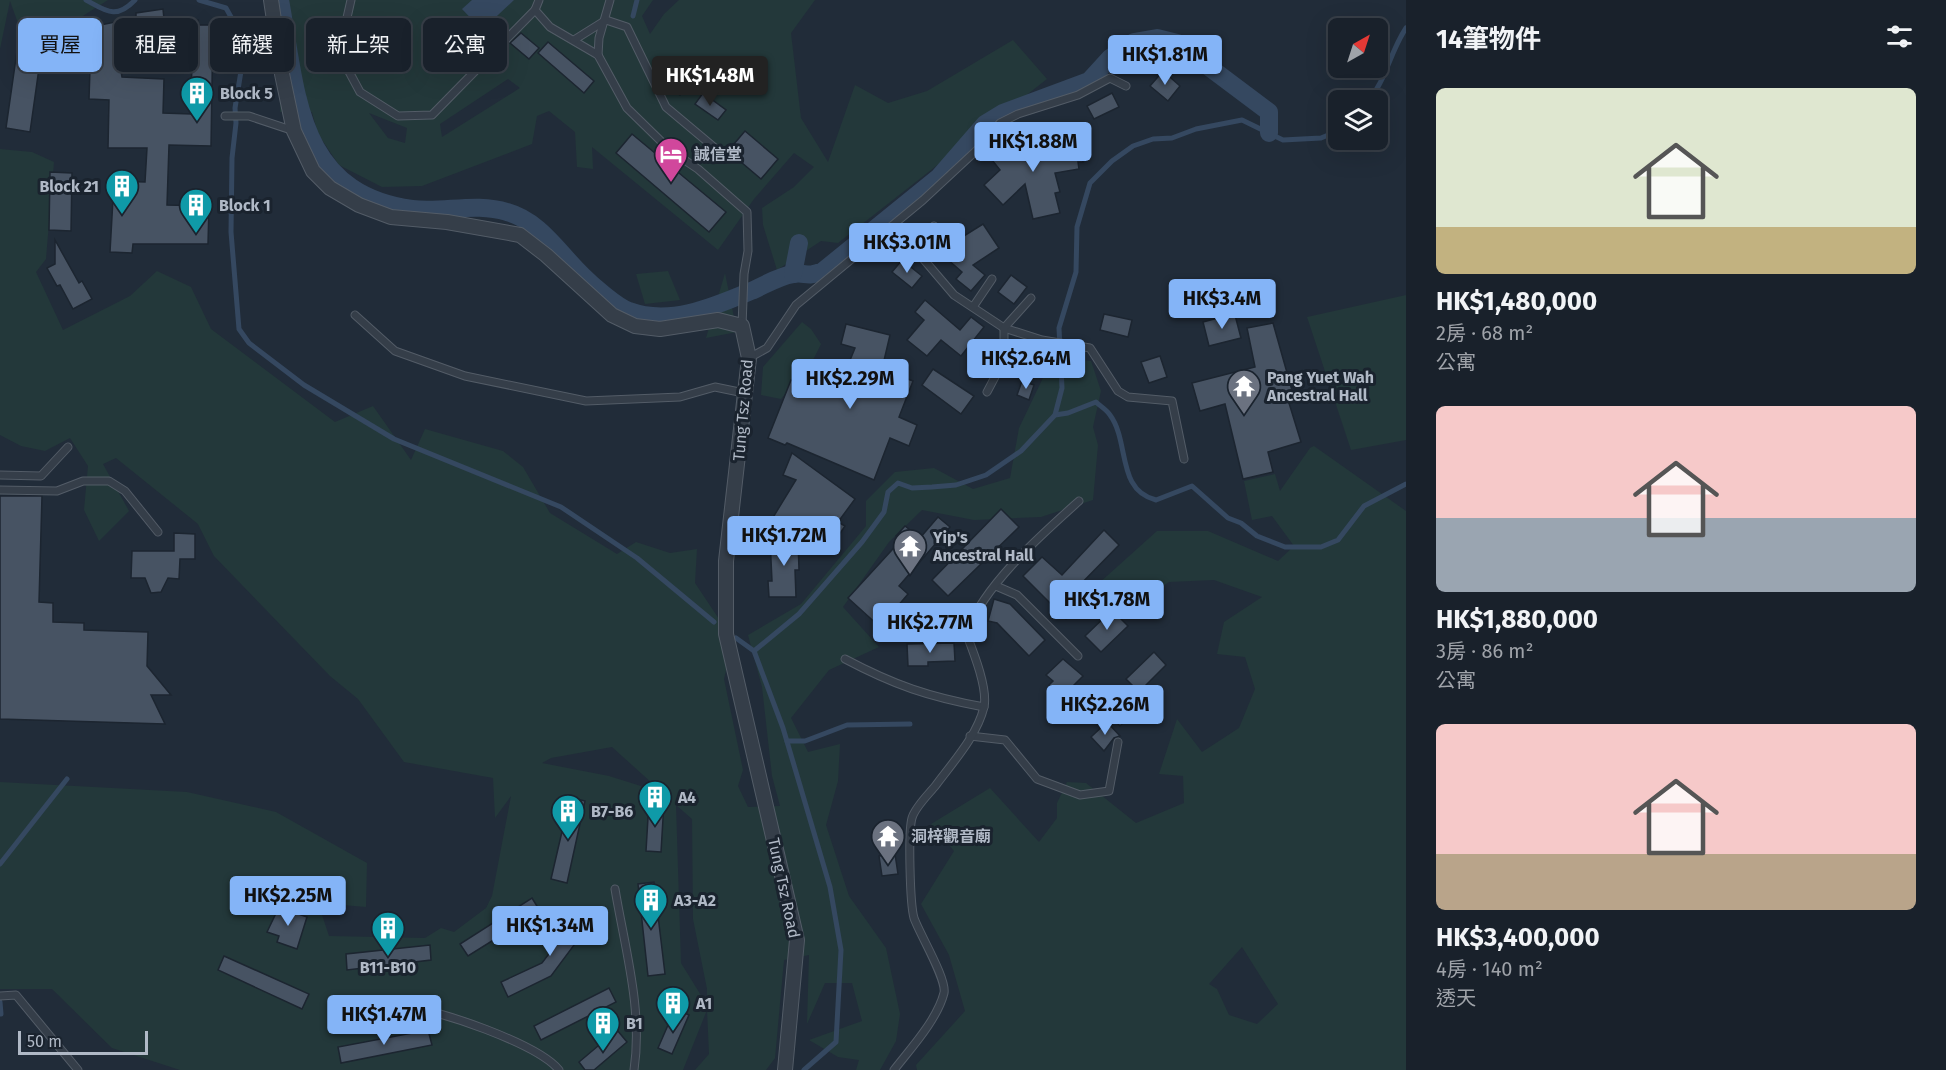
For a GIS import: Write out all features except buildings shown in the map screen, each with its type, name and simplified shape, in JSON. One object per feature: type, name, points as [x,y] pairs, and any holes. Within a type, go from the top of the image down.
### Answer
[{"type":"street","points":[[271,0],[282,75],[294,131],[313,171],[330,188],[359,205],[391,217],[447,222],[519,235],[546,255],[612,315],[635,326],[660,329],[718,320],[742,320]]},
{"type":"street","name":"Tung Tsz Road","points":[[742,320],[749,358],[736,492],[726,561],[726,634],[797,940],[785,1070]]},
{"type":"lane","points":[[351,0],[339,53],[360,92],[398,116],[432,115],[535,10],[539,0]]},
{"type":"lane","points":[[598,55],[599,39],[610,0]]},
{"type":"lane","points":[[535,10],[550,27],[598,55],[627,108],[671,152],[698,169],[747,212],[748,251],[744,274],[742,320]]},
{"type":"lane","points":[[574,40],[606,20]]},
{"type":"lane","points":[[606,20],[627,27],[666,107],[722,154]]},
{"type":"lane","points":[[749,358],[767,348],[796,305],[923,200],[979,148],[1000,123],[1018,114],[1078,95],[1110,78],[1126,86]]},
{"type":"lane","points":[[226,116],[249,116],[294,131]]},
{"type":"lane","points":[[912,245],[934,226]]},
{"type":"lane","points":[[882,234],[908,241],[954,295],[1004,328],[1042,340],[1090,348],[1118,391],[1128,397],[1172,401],[1184,459]]},
{"type":"lane","points":[[973,307],[992,279]]},
{"type":"lane","points":[[987,392],[1004,360],[1004,328],[1030,298]]},
{"type":"lane","points":[[355,315],[395,351],[465,376],[586,401],[680,397],[715,387],[744,393]]},
{"type":"lane","points":[[0,475],[41,476],[68,447]]},
{"type":"lane","points":[[0,490],[57,491],[83,481],[109,481],[126,491],[158,532]]},
{"type":"lane","points":[[894,1070],[937,1009],[945,991],[939,969],[927,951],[913,916],[910,836],[912,815],[961,752],[984,707],[984,691],[974,652],[966,633],[972,616],[996,586],[1044,532],[1079,501]]},
{"type":"lane","points":[[996,586],[1017,595],[1078,656]]},
{"type":"lane","points":[[845,659],[893,684],[948,700],[984,707]]},
{"type":"lane","points":[[970,736],[1005,740],[1037,779],[1080,795],[1109,791],[1118,742]]},
{"type":"lane","points":[[615,889],[636,1007],[638,1043],[634,1070]]},
{"type":"lane","points":[[0,996],[16,995],[78,1070]]},
{"type":"lane","points":[[339,1005],[404,1006],[445,1014],[528,1048],[553,1062],[559,1070]]},
{"type":"green space","points":[[0,0],[108,0],[80,18],[18,18],[18,23],[10,1],[0,49]]},
{"type":"green space","points":[[285,0],[653,0],[642,16],[650,34],[664,14],[679,0],[815,0],[791,33],[801,118],[828,162],[855,85],[888,103],[927,91],[1013,40],[1047,79],[838,243],[821,241],[777,270],[763,225],[762,208],[794,187],[814,167],[794,153],[754,199],[718,250],[592,147],[593,169],[577,167],[575,132],[549,111],[537,116],[532,144],[422,186],[382,187],[339,165],[318,134],[312,112],[280,112],[282,72],[294,72],[294,18],[284,18]],"holes":[[[508,79],[520,88],[442,137],[440,124]],[[369,113],[407,128],[405,143],[388,138]]]},
{"type":"green space","points":[[0,149],[32,152],[54,162],[46,259],[36,272],[63,330],[130,296],[157,271],[191,287],[211,329],[335,422],[373,406],[411,460],[425,429],[503,451],[523,467],[550,513],[617,554],[636,542],[670,553],[697,549],[695,583],[733,640],[724,679],[743,770],[738,786],[748,807],[780,806],[772,776],[762,687],[748,635],[801,604],[866,526],[866,501],[895,472],[934,468],[973,489],[1010,478],[1019,428],[1053,357],[1091,361],[1101,391],[1093,427],[1098,445],[1093,500],[1041,517],[974,520],[922,510],[889,542],[843,607],[879,647],[829,670],[791,718],[808,752],[840,744],[838,781],[826,825],[849,896],[886,948],[900,1014],[896,1041],[880,1070],[856,1070],[859,1060],[838,1057],[809,1040],[862,1021],[852,983],[825,983],[807,1024],[809,955],[784,960],[775,1058],[766,1070],[695,1070],[709,1054],[707,1010],[683,1070],[180,1070],[112,1048],[52,989],[0,989],[0,782],[187,792],[276,812],[367,863],[366,907],[318,903],[329,936],[425,938],[441,928],[454,932],[486,908],[492,896],[511,796],[495,818],[493,778],[404,762],[358,699],[330,676],[214,556],[198,524],[116,458],[103,464],[129,511],[99,541],[84,510],[88,466],[70,438],[45,451],[21,446],[0,435]],"holes":[[[612,747],[663,793],[609,776],[542,763],[551,758]],[[676,805],[692,819],[693,919],[707,989],[707,1005],[681,963]]]},
{"type":"green space","points":[[668,271],[680,300],[645,304],[636,274]]},
{"type":"green space","points":[[725,273],[737,332],[706,338]]},
{"type":"green space","points":[[1406,295],[1406,440],[1351,450],[1307,317]]},
{"type":"green space","points":[[802,322],[811,329],[821,344],[814,358],[781,399],[761,395],[763,367]]},
{"type":"green space","points":[[1314,446],[1406,511],[1406,1070],[917,1070],[916,1065],[965,1011],[949,955],[921,904],[954,851],[931,824],[990,788],[1039,842],[1057,818],[1057,803],[1067,782],[1086,783],[1136,823],[1184,803],[1183,776],[1159,774],[1177,719],[1202,752],[1239,728],[1255,689],[1245,657],[1217,654],[1224,622],[1262,597],[1214,580],[1169,582],[1125,612],[1098,584],[1157,531],[1208,531],[1278,561],[1294,546],[1272,516],[1252,520],[1244,481],[1275,474],[1280,491],[1310,448]],"holes":[[[1242,947],[1278,1004],[1257,1024],[1229,1015],[1217,989],[1209,984]]]},
{"type":"water","points":[[472,0],[514,0],[495,18],[471,18],[462,9]]},
{"type":"waterway","points":[[86,0],[111,12],[122,10],[135,0]]},
{"type":"waterway","points":[[199,0],[226,8],[241,35],[242,65],[235,108],[236,123],[232,158],[231,232],[239,329],[249,343],[304,385],[394,439],[561,507],[637,558],[714,622]]},
{"type":"waterway","points":[[280,0],[291,69],[309,133],[324,160],[345,183],[374,199],[412,209],[483,208],[519,216],[539,230],[582,275],[605,295],[624,309],[644,315],[691,313],[722,303],[788,275],[813,274],[823,271],[939,177],[985,124],[1003,113],[1089,81],[1110,58],[1134,42],[1157,38],[1177,43],[1269,112],[1269,133]]},
{"type":"waterway","points":[[633,16],[637,0]]},
{"type":"waterway","points":[[1376,90],[1406,28]]},
{"type":"waterway","points":[[754,651],[799,614],[862,542],[884,512],[888,492],[898,483],[912,488],[956,485],[986,475],[1021,451],[1055,415],[1062,388],[1059,328],[1076,272],[1077,227],[1090,183],[1112,161],[1133,146],[1153,139],[1172,138],[1196,129],[1242,120],[1283,140],[1321,138],[1328,135]]},
{"type":"waterway","points":[[793,274],[799,243]]},
{"type":"waterway","points":[[1055,415],[1068,413],[1096,402],[1109,413],[1116,426],[1129,476],[1143,495],[1156,500],[1192,486],[1228,518],[1241,523],[1257,536],[1285,547],[1321,547],[1338,540],[1364,506],[1406,484]]},
{"type":"waterway","points":[[736,638],[754,651],[783,728],[830,887],[841,950],[836,1042],[804,1070]]},
{"type":"waterway","points":[[787,741],[805,741],[847,725],[910,724]]},
{"type":"waterway","points":[[0,864],[67,779]]},
{"type":"waterway","points":[[0,1002],[1,1014]]},
{"type":"place","name":"Block 5","points":[[197,122]]},
{"type":"place","name":"誠信堂","points":[[671,183]]},
{"type":"place","name":"Block 21","points":[[122,215]]},
{"type":"place","name":"Block 1","points":[[196,234]]},
{"type":"place","name":"Pang Yuet Wah Ancestral Hall","points":[[1244,415]]},
{"type":"place","name":"Yip's Ancestral Hall","points":[[910,575]]},
{"type":"place","name":"A4","points":[[655,826]]},
{"type":"place","name":"B7-B6","points":[[568,840]]},
{"type":"place","name":"洞梓觀音廟","points":[[888,865]]},
{"type":"place","name":"A3-A2","points":[[651,929]]},
{"type":"place","name":"B11-B10","points":[[388,957]]},
{"type":"place","name":"A1","points":[[673,1032]]},
{"type":"place","name":"B1","points":[[603,1052]]}]
